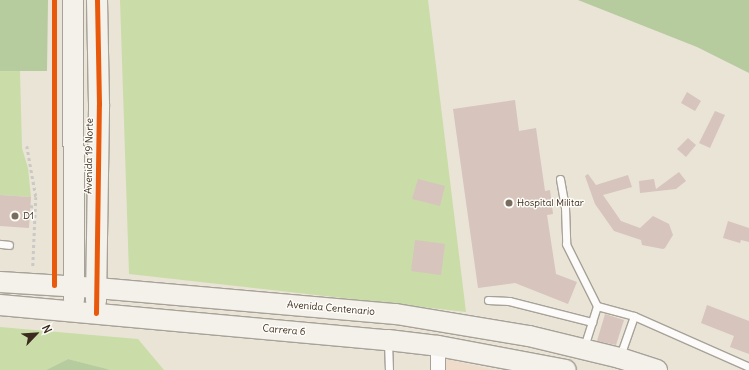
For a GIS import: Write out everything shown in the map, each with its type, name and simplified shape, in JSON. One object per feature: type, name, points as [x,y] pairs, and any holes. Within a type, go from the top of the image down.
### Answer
[{"type":"main road","name":"Avenida 19 Norte","points":[[73,0],[73,311]]},
{"type":"main road","name":"Avenida 19 Norte","points":[[96,313],[98,104],[97,0]]},
{"type":"main road","name":"Avenida Centenario","points":[[0,282],[74,286],[396,314],[529,336],[583,350],[618,364],[657,370]]},
{"type":"main road","name":"Carrera 6","points":[[0,305],[388,340],[438,346],[566,370]]},
{"type":"street","points":[[438,346],[438,370]]},
{"type":"lane","points":[[560,179],[565,207],[566,244],[597,306],[583,350]]},
{"type":"lane","points":[[0,244],[9,245]]},
{"type":"lane","points":[[488,300],[509,301],[592,322]]},
{"type":"lane","points":[[597,306],[634,316],[749,367]]},
{"type":"lane","points":[[618,364],[634,316]]},
{"type":"lane","points":[[388,340],[389,370]]},
{"type":"path","points":[[27,146],[36,207],[32,284]]},
{"type":"path","points":[[30,206],[36,207]]},
{"type":"shaded area","points":[[446,359],[495,370],[445,370]]},
{"type":"green space","points":[[0,0],[48,0],[47,71],[0,71]]},
{"type":"green space","points":[[120,0],[428,0],[466,312],[129,274]]},
{"type":"green space","points":[[578,0],[749,0],[749,73],[697,47]]},
{"type":"green space","points":[[0,71],[20,71],[22,148],[28,168],[31,197],[0,195]]},
{"type":"green space","points":[[0,327],[138,339],[164,370],[110,370],[68,359],[46,370],[0,370]]},
{"type":"green space","points":[[68,359],[107,369],[110,370],[46,370]]},
{"type":"building","points":[[687,92],[701,101],[695,111],[681,103]]},
{"type":"building","name":"Hospital Militar","points":[[515,100],[519,131],[536,128],[545,191],[550,190],[553,214],[547,215],[556,274],[577,282],[568,304],[515,283],[478,288],[453,109]]},
{"type":"building","points":[[715,111],[725,115],[710,148],[699,143]]},
{"type":"building","points":[[688,138],[696,145],[686,157],[677,149]]},
{"type":"building","points":[[679,172],[686,181],[676,189],[640,193],[639,181],[654,179],[656,189]]},
{"type":"building","points":[[588,174],[596,185],[628,175],[632,187],[603,195],[621,221],[640,228],[653,216],[669,224],[673,235],[665,248],[663,249],[642,245],[641,240],[614,231],[595,204],[585,176]]},
{"type":"building","points":[[418,179],[445,186],[440,206],[412,199]]},
{"type":"building","name":"D1","points":[[0,195],[31,197],[29,228],[0,226]]},
{"type":"building","points":[[728,221],[749,228],[749,242],[741,240],[740,243],[723,238]]},
{"type":"building","points":[[415,240],[445,244],[441,275],[411,271]]},
{"type":"building","points":[[707,305],[749,321],[749,354],[730,347],[734,336],[701,323]]},
{"type":"building","points":[[605,314],[624,320],[616,345],[597,341]]},
{"type":"cycle path","points":[[54,0],[54,285]]},
{"type":"cycle path","points":[[96,313],[99,104],[97,0]]},
{"type":"place","name":"Hospital Militar","points":[[509,203]]},
{"type":"place","name":"D1","points":[[15,216]]}]
